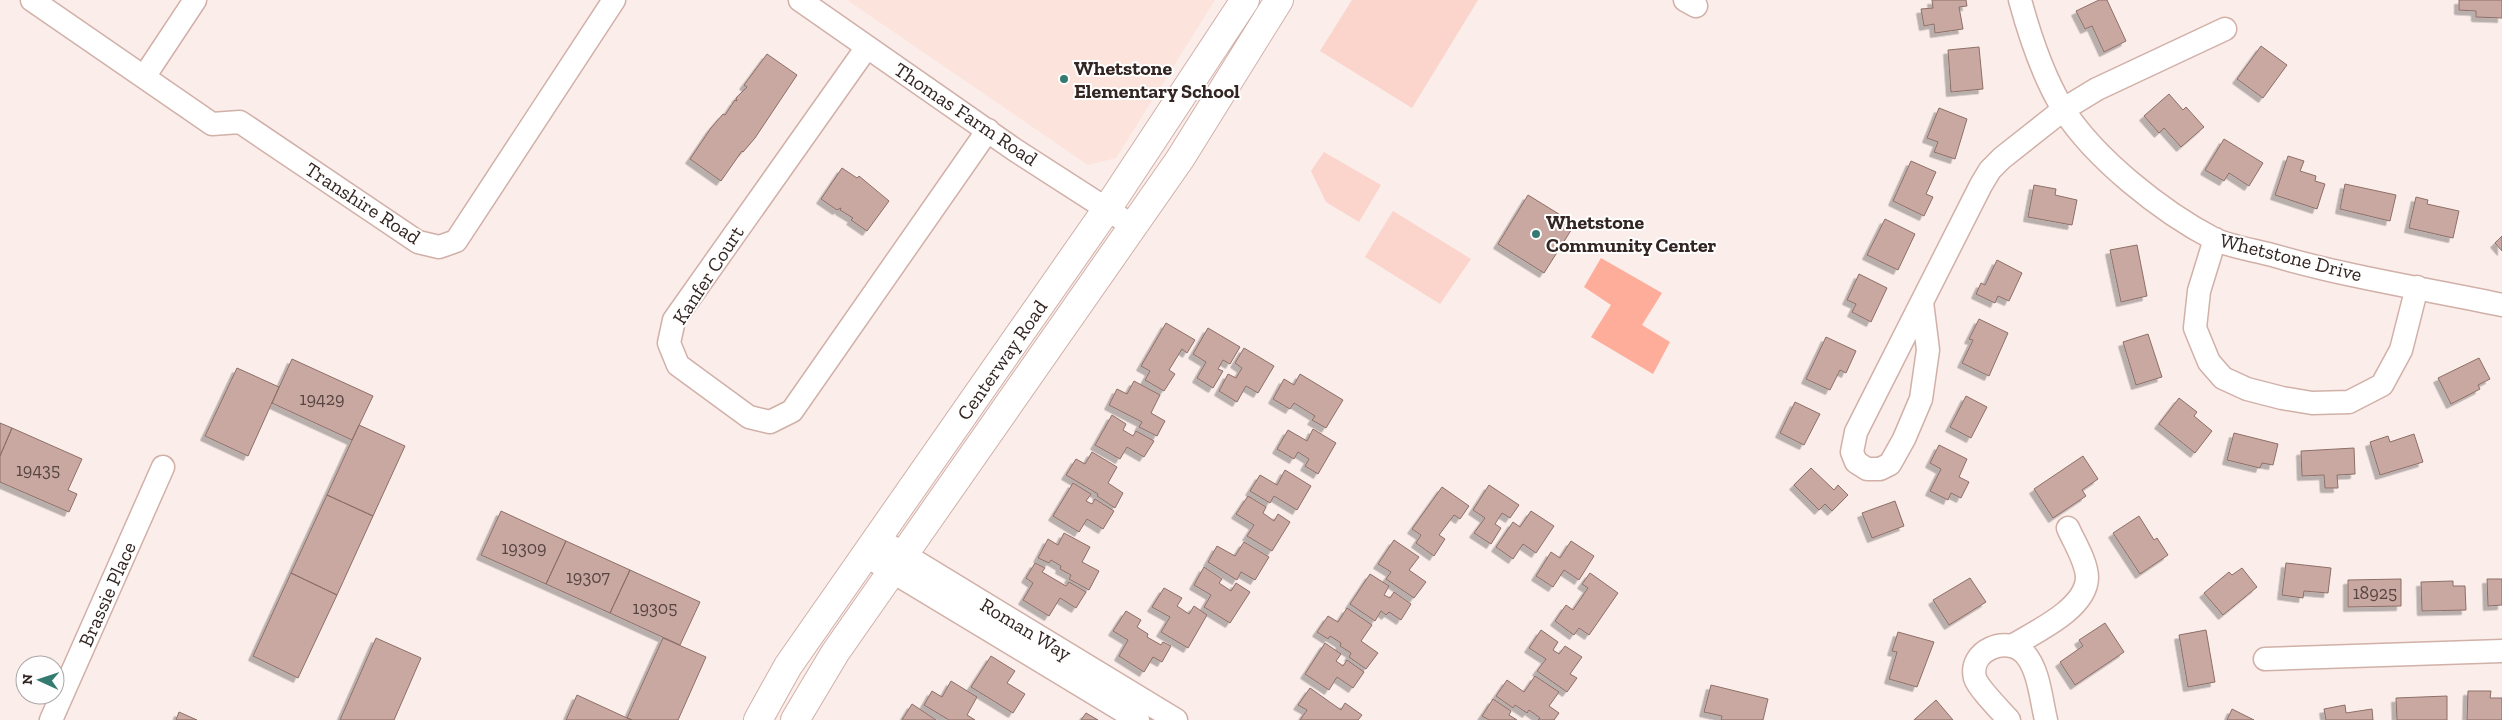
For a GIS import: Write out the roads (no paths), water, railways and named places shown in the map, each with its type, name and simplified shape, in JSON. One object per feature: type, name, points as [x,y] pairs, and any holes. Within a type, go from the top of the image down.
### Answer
[{"type":"street","name":"Transhire Road","points":[[32,0],[212,124],[240,122],[418,242],[440,247],[456,241],[614,0]]},
{"type":"street","points":[[144,77],[195,0]]},
{"type":"street","name":"Thomas Farm Road","points":[[800,0],[988,130],[1133,226]]},
{"type":"street","name":"Centerway Road","points":[[758,720],[788,666],[1107,209],[1245,0]]},
{"type":"street","name":"Centerway Road","points":[[795,720],[835,653],[1180,159],[1279,0]]},
{"type":"street","name":"Whetstone Drive","points":[[2020,0],[2028,30],[2044,71],[2064,109],[2110,164],[2129,182],[2157,203],[2215,240],[2297,262],[2502,305]]},
{"type":"street","points":[[1922,302],[1928,350],[1921,400],[1904,439],[1890,464],[1880,470],[1867,469],[1856,462],[1852,452],[1856,432],[1922,302],[1990,170],[2064,109],[2097,90],[2226,29]]},
{"type":"street","name":"Kanfer Court","points":[[867,47],[674,320],[670,344],[678,365],[749,417],[770,422],[792,411],[988,130]]},
{"type":"street","points":[[2215,240],[2199,291],[2195,328],[2209,362],[2224,378],[2247,389],[2282,398],[2312,403],[2349,402],[2382,385],[2401,350],[2417,287]]},
{"type":"street","name":"Brassie Place","points":[[51,720],[163,468]]},
{"type":"street","points":[[2012,646],[2080,601],[2087,577],[2082,558],[2068,528]]},
{"type":"street","name":"Roman Way","points":[[871,546],[1138,720]]},
{"type":"street","name":"Roman Way","points":[[898,563],[1176,720]]},
{"type":"street","points":[[2009,720],[1975,679],[1974,666],[1982,653],[1995,646],[2012,646],[2023,652],[2032,665],[2046,720]]},
{"type":"street","points":[[2265,659],[2502,651]]},
{"type":"place","name":"Whetstone Elementary School","points":[[1064,79]]},
{"type":"place","name":"Whetstone Community Center","points":[[1536,234]]}]
